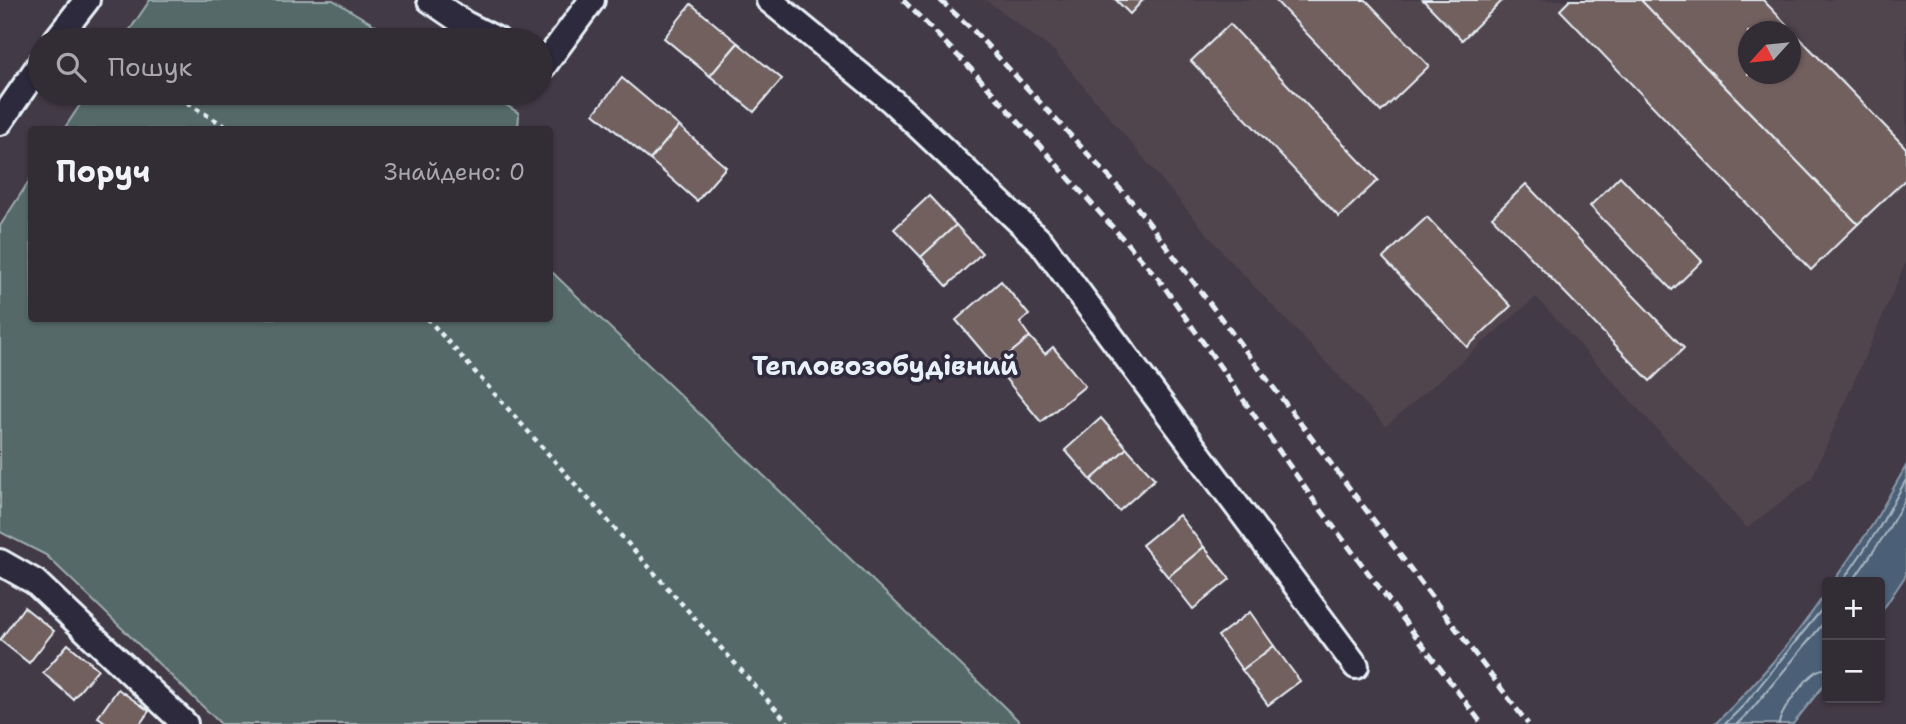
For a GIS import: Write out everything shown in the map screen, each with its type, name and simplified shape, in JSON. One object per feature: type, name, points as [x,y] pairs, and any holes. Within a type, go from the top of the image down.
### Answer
[{"type":"street","points":[[65,28],[87,0]]},
{"type":"street","points":[[430,0],[473,28]]},
{"type":"street","points":[[553,53],[592,0]]},
{"type":"street","points":[[769,0],[892,101],[1041,242],[1356,666]]},
{"type":"street","points":[[0,122],[28,81]]},
{"type":"street","points":[[0,562],[35,582],[183,723]]},
{"type":"path","points":[[190,105],[225,126]]},
{"type":"path","points":[[431,322],[789,724]]},
{"type":"shaded area","points":[[986,0],[1906,0],[1906,262],[1812,478],[1747,528],[1536,297],[1386,426],[1225,255],[1054,51]]},
{"type":"green space","points":[[150,0],[333,0],[379,28],[131,28]]},
{"type":"green space","points":[[80,105],[506,105],[519,113],[518,126],[66,126]]},
{"type":"green space","points":[[28,183],[28,322],[553,322],[553,273],[1022,724],[221,724],[46,555],[0,532],[0,226]]},
{"type":"water","points":[[1906,466],[1906,575],[1885,606],[1885,577],[1836,577],[1873,524]]},
{"type":"water","points":[[1822,598],[1822,687],[1793,724],[1715,724],[1745,693]]},
{"type":"building","points":[[1116,0],[1143,0],[1130,14]]},
{"type":"building","points":[[1275,0],[1366,0],[1429,66],[1381,112]]},
{"type":"building","points":[[1423,0],[1503,0],[1462,40]]},
{"type":"building","points":[[1570,0],[1641,0],[1858,224],[1811,270],[1560,10]]},
{"type":"building","points":[[1641,0],[1763,0],[1783,21],[1738,21],[1738,84],[1801,84],[1801,39],[1906,148],[1906,179],[1858,224]]},
{"type":"building","points":[[691,4],[738,43],[710,76],[664,38]]},
{"type":"building","points":[[1230,24],[1378,180],[1339,217],[1191,61]]},
{"type":"building","points":[[738,43],[782,79],[754,112],[710,76]]},
{"type":"building","points":[[622,78],[679,126],[650,160],[594,113]]},
{"type":"building","points":[[679,126],[726,167],[697,201],[650,160]]},
{"type":"building","points":[[1620,176],[1702,261],[1672,290],[1590,206]]},
{"type":"building","points":[[1526,184],[1684,348],[1650,381],[1492,217]]},
{"type":"building","points":[[929,196],[956,225],[921,257],[894,229]]},
{"type":"building","points":[[1427,217],[1511,306],[1467,347],[1383,258]]},
{"type":"building","points":[[956,225],[982,253],[947,286],[921,257]]},
{"type":"building","points":[[1001,281],[1029,315],[1020,323],[1030,337],[995,366],[956,320]]},
{"type":"building","points":[[1030,337],[1045,354],[1053,347],[1085,386],[1041,422],[995,366]]},
{"type":"building","points":[[1101,418],[1127,448],[1091,480],[1065,450]]},
{"type":"building","points":[[1127,448],[1155,479],[1119,511],[1091,480]]},
{"type":"building","points":[[1179,515],[1204,547],[1168,577],[1142,545]]},
{"type":"building","points":[[1204,547],[1230,579],[1193,609],[1168,577]]},
{"type":"building","points":[[24,607],[54,631],[29,663],[0,640]]},
{"type":"building","points":[[1250,612],[1274,646],[1242,670],[1218,636]]},
{"type":"building","points":[[68,644],[98,669],[73,699],[43,673]]},
{"type":"building","points":[[1274,646],[1300,681],[1268,705],[1242,670]]},
{"type":"building","points":[[118,689],[149,711],[140,724],[108,724],[98,717]]},
{"type":"railway","points":[[903,0],[975,73],[1158,278],[1315,502],[1482,724]]},
{"type":"railway","points":[[940,0],[973,30],[1136,206],[1528,724]]},
{"type":"district","name":"Тепловозобудівний","points":[[885,365]]}]
